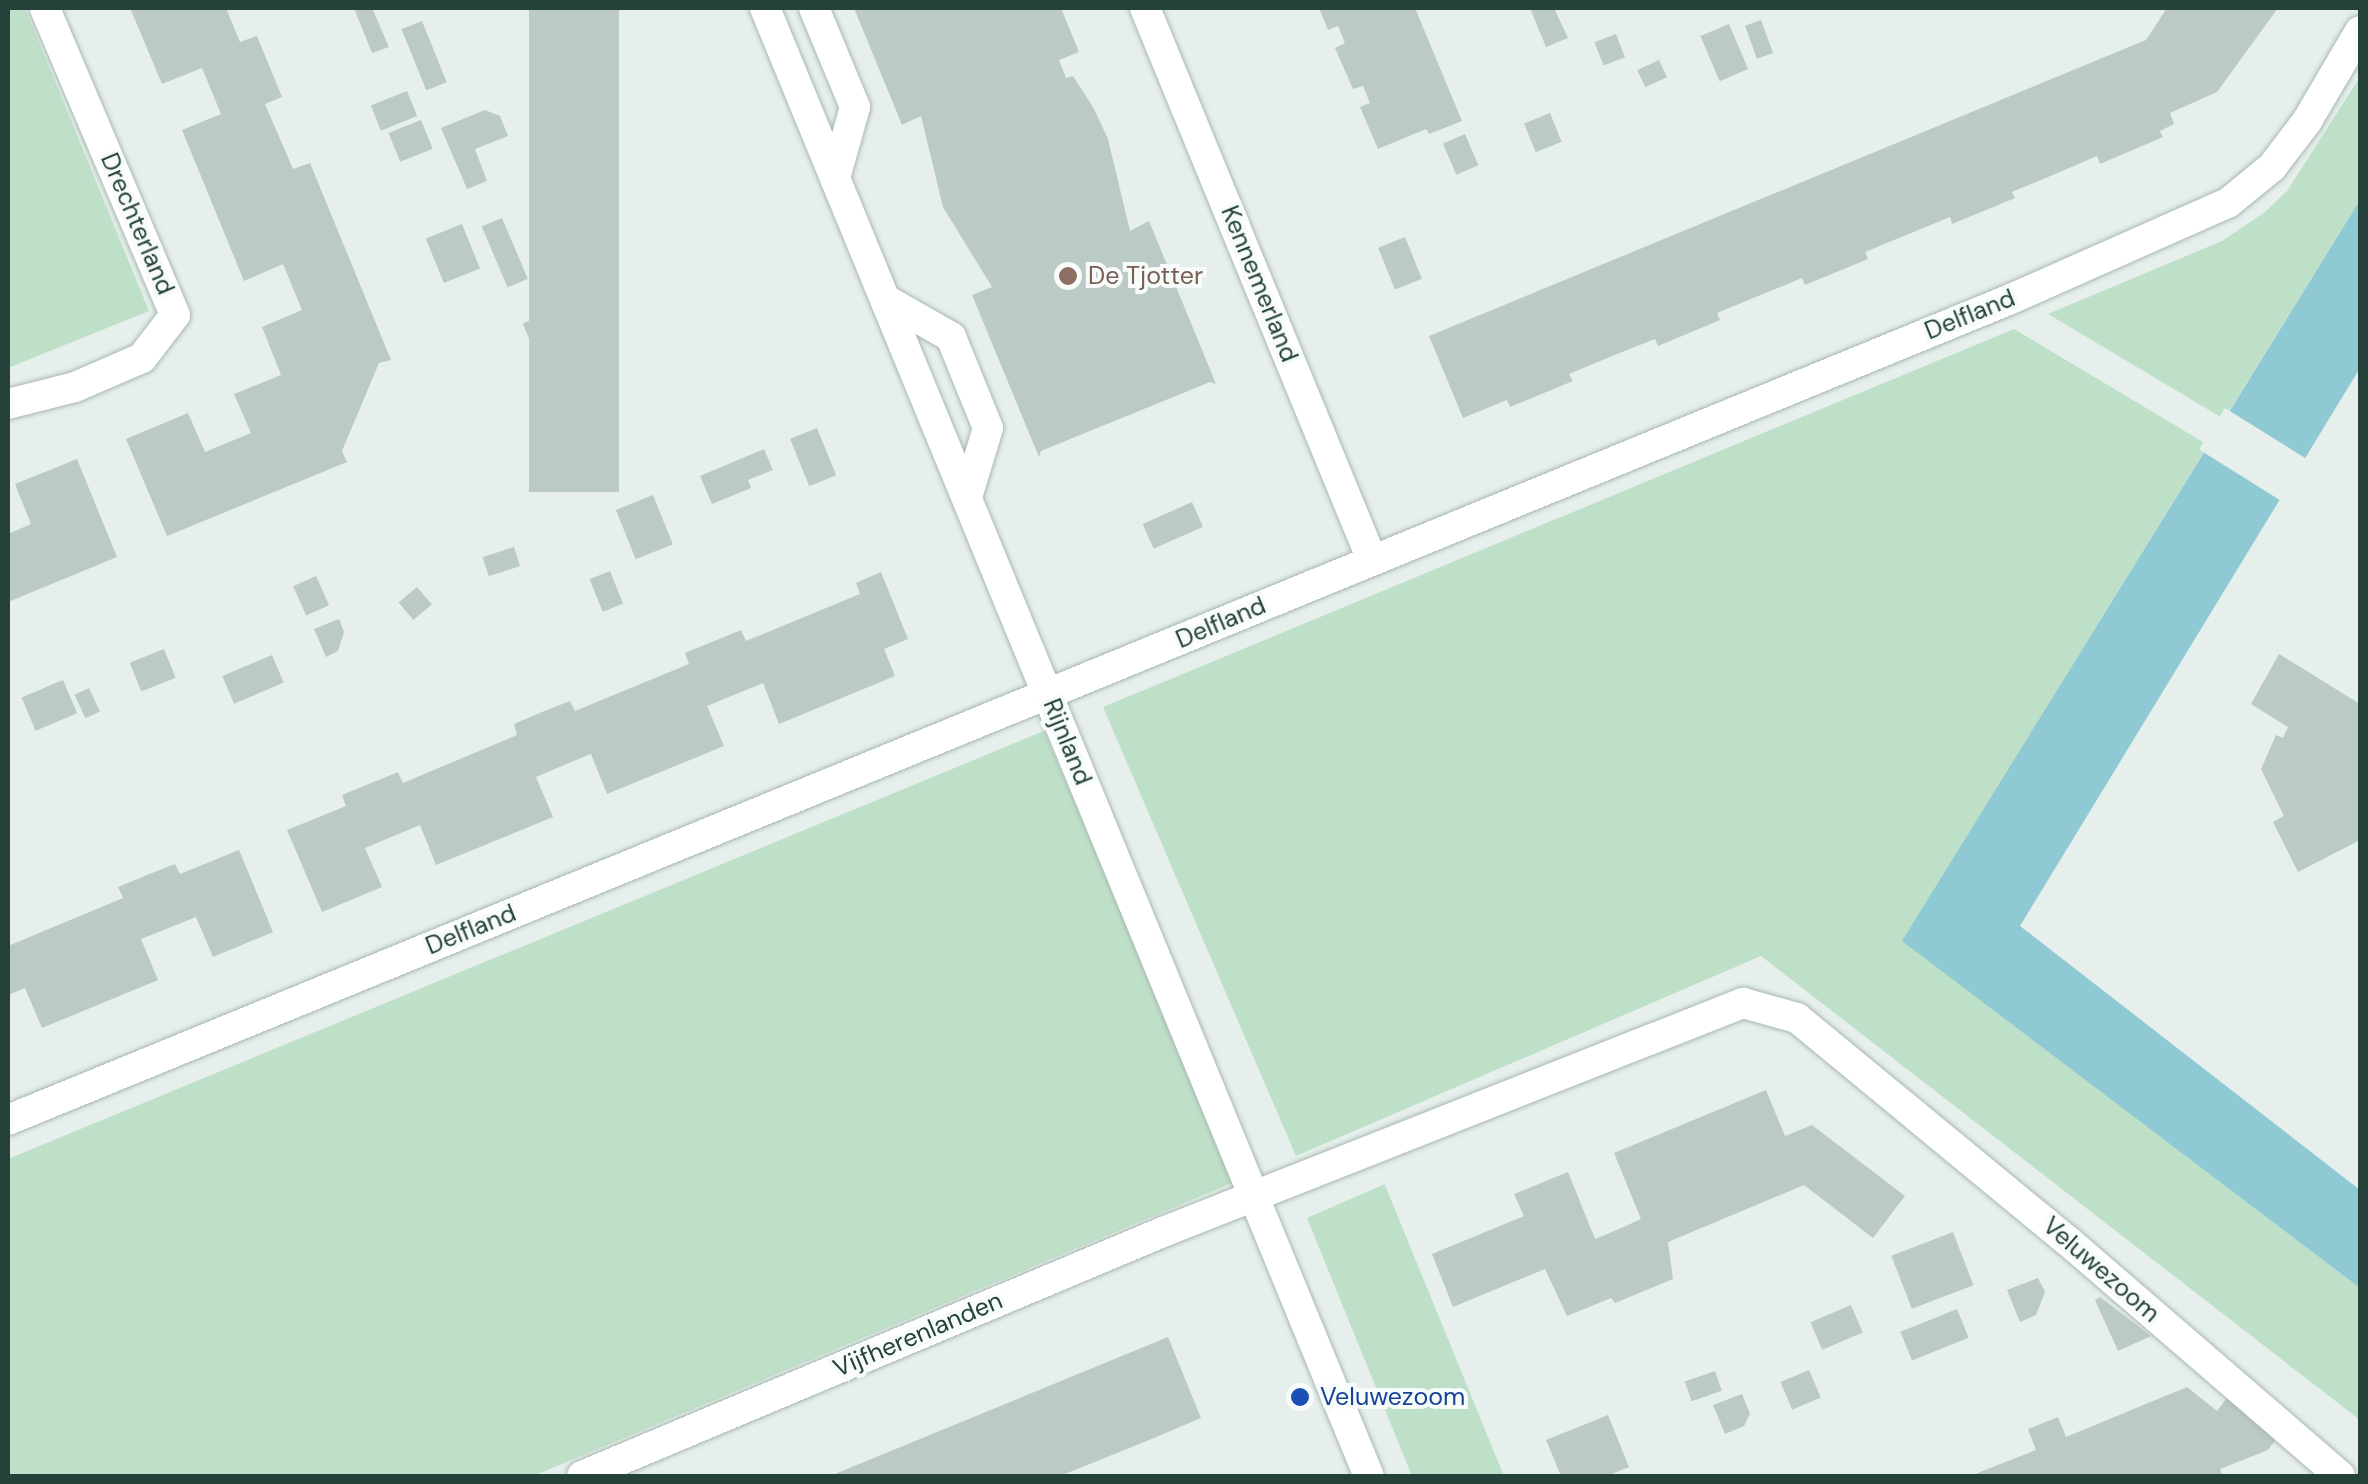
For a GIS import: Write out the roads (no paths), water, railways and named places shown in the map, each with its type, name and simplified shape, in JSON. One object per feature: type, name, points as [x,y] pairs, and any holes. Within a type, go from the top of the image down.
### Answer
[{"type":"street","name":"Drechterland","points":[[8,404],[75,387],[142,358],[175,316],[46,8]]},
{"type":"street","name":"Rijnland","points":[[765,8],[1369,1476]]},
{"type":"street","points":[[814,8],[855,107],[835,178]]},
{"type":"street","name":"Kennemerland","points":[[1145,8],[1372,560]]},
{"type":"street","name":"Delfland","points":[[8,1120],[2011,299],[2228,203],[2272,167],[2307,121],[2360,31]]},
{"type":"street","points":[[886,300],[951,336],[988,428],[968,498]]},
{"type":"street","name":"Veluwezoom","points":[[1255,1198],[1743,1003],[1796,1018],[2069,1242],[2340,1476]]},
{"type":"street","name":"Vijfherenlanden","points":[[582,1476],[1163,1232],[1255,1198]]},
{"type":"water","points":[[2360,200],[2360,368],[2020,926],[2360,1190],[2360,1288],[1902,941]]},
{"type":"place","name":"De Tjotter","points":[[1068,276]]},
{"type":"place","name":"Veluwezoom","points":[[1300,1397]]}]
